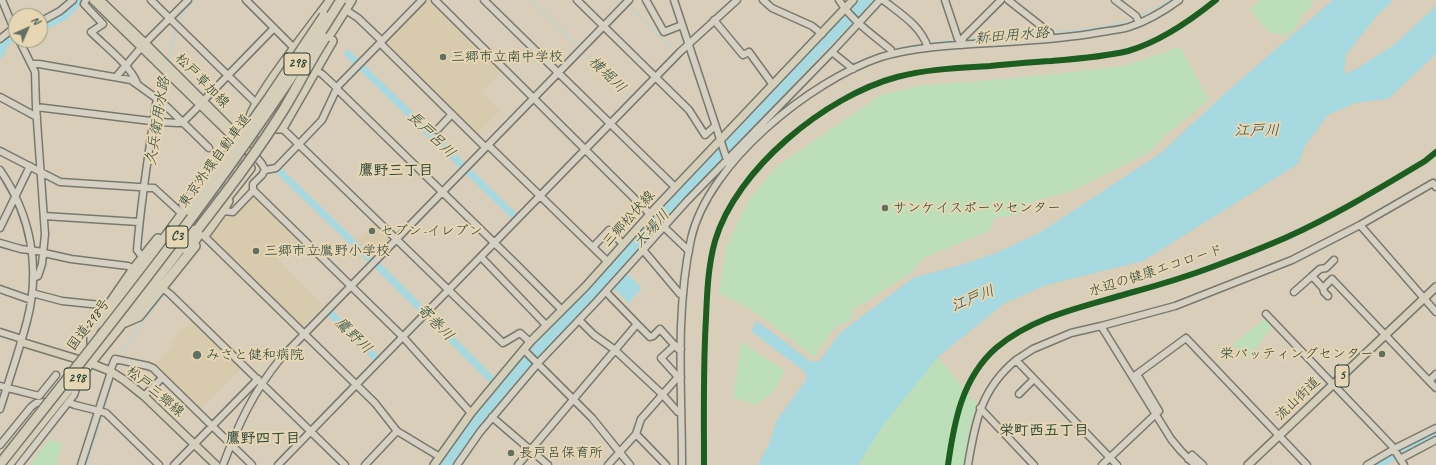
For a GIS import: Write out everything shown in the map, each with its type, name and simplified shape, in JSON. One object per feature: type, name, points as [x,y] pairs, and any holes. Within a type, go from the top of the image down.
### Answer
[{"type":"highway","name":"298","points":[[252,124],[250,116],[257,104],[295,48],[331,0]]},
{"type":"highway","name":"298","points":[[101,332],[128,288],[175,226],[204,183],[238,138],[252,124],[266,96],[287,80],[323,25],[336,0]]},
{"type":"highway","points":[[175,226],[189,210],[269,98],[336,0]]},
{"type":"highway","name":"東京外環自動車道","points":[[0,463],[114,319],[195,213],[287,86],[341,0]]},
{"type":"highway","name":"東京外環自動車道","points":[[7,465],[176,248],[290,88],[346,0]]},
{"type":"highway","name":"国道298号","points":[[262,134],[334,28],[351,0]]},
{"type":"highway","points":[[279,128],[357,0]]},
{"type":"highway","points":[[180,255],[224,197],[279,116],[327,34],[331,24]]},
{"type":"highway","name":"国道298号","points":[[147,293],[195,240],[279,128],[295,84]]},
{"type":"highway","points":[[92,344],[92,330],[106,309],[142,258],[200,183],[204,183]]},
{"type":"highway","name":"298","points":[[124,322],[139,316],[161,287],[199,231],[222,212],[233,191]]},
{"type":"highway","name":"国道298号","points":[[0,463],[43,402],[80,360],[184,222]]},
{"type":"highway","name":"国道298号","points":[[7,465],[199,231]]},
{"type":"main road","name":"松戸草加線","points":[[93,0],[202,103],[256,158]]},
{"type":"main road","name":"松戸草加線","points":[[100,0],[143,46]]},
{"type":"main road","name":"三郷松伏線","points":[[434,465],[472,413],[525,351],[530,342],[608,262],[650,214],[721,142],[845,11],[853,0]]},
{"type":"main road","name":"流山街道","points":[[1248,465],[1436,287]]},
{"type":"main road","name":"松戸三郷線","points":[[21,340],[90,363],[112,373],[144,396],[216,465]]},
{"type":"street","points":[[2,0],[3,12]]},
{"type":"street","points":[[48,18],[60,11],[66,3],[73,0]]},
{"type":"street","points":[[86,0],[84,4],[103,24],[91,32],[126,66],[137,83]]},
{"type":"street","points":[[151,0],[257,104]]},
{"type":"street","points":[[116,77],[143,46],[188,0]]},
{"type":"street","points":[[246,0],[295,48]]},
{"type":"street","points":[[422,0],[337,88],[322,120],[276,168],[265,170],[253,184],[253,190],[403,337],[472,413]]},
{"type":"street","points":[[484,0],[676,187]]},
{"type":"street","points":[[577,0],[689,110],[705,135],[715,126]]},
{"type":"street","points":[[174,465],[212,426],[260,381],[350,285],[628,0]]},
{"type":"street","points":[[646,0],[664,32],[682,25]]},
{"type":"street","points":[[674,0],[729,168]]},
{"type":"street","points":[[278,465],[610,123],[688,44],[737,0]]},
{"type":"street","points":[[763,0],[772,8],[812,26],[822,34]]},
{"type":"street","points":[[839,0],[845,11],[857,23],[891,50],[892,54]]},
{"type":"street","points":[[457,465],[480,432],[536,362],[606,292],[726,159],[832,52],[857,23],[880,0]]},
{"type":"street","points":[[883,0],[914,24],[926,41],[928,48]]},
{"type":"street","points":[[945,0],[958,39],[962,44]]},
{"type":"street","points":[[962,44],[963,38],[1001,0]]},
{"type":"street","points":[[1008,0],[1050,33],[1051,38]]},
{"type":"street","points":[[1115,0],[1136,16],[1139,23]]},
{"type":"street","points":[[682,465],[680,377],[684,295],[689,251],[696,224],[712,190],[753,141],[795,105],[825,84],[853,69],[892,54],[962,44],[1051,38],[1108,32],[1139,23],[1179,0]]},
{"type":"street","points":[[437,1],[584,150],[650,214]]},
{"type":"street","points":[[349,12],[358,18],[452,114],[608,262]]},
{"type":"street","points":[[714,20],[743,56],[749,52],[774,85]]},
{"type":"street","points":[[36,108],[156,122],[183,122],[274,28]]},
{"type":"street","points":[[0,39],[8,32]]},
{"type":"street","points":[[23,48],[35,72],[36,108],[45,234],[42,264],[38,276],[33,278]]},
{"type":"street","points":[[832,52],[853,69]]},
{"type":"street","points":[[32,64],[131,80],[159,100],[209,148]]},
{"type":"street","points":[[315,70],[322,74],[337,88],[495,242],[562,310]]},
{"type":"street","points":[[0,97],[37,118]]},
{"type":"street","points":[[142,258],[137,250],[139,222],[147,187],[159,100]]},
{"type":"street","points":[[437,130],[452,114]]},
{"type":"street","points":[[279,128],[298,144],[503,342],[520,333],[530,342]]},
{"type":"street","points":[[0,151],[60,182],[147,187],[158,190],[179,211]]},
{"type":"street","points":[[256,158],[265,170]]},
{"type":"street","points":[[0,228],[15,194],[30,166]]},
{"type":"street","points":[[0,170],[15,194],[26,220],[32,251],[33,278],[27,320],[3,387],[0,409]]},
{"type":"street","points":[[968,465],[973,431],[980,408],[995,382],[1016,360],[1033,349],[1076,331],[1160,310],[1196,299],[1292,260],[1360,225],[1434,183],[1436,186]]},
{"type":"street","points":[[222,212],[233,212],[251,193],[254,192]]},
{"type":"street","points":[[44,216],[139,222]]},
{"type":"street","points":[[1360,225],[1436,312]]},
{"type":"street","points":[[664,227],[689,251]]},
{"type":"street","points":[[593,247],[609,230],[623,244]]},
{"type":"street","points":[[199,231],[375,403],[397,431],[440,457]]},
{"type":"street","points":[[0,243],[78,260],[128,266],[134,269]]},
{"type":"street","points":[[643,250],[680,294],[684,295]]},
{"type":"street","points":[[481,257],[546,326]]},
{"type":"street","points":[[1294,292],[1320,269],[1326,268],[1334,260]]},
{"type":"street","points":[[1312,276],[1325,294],[1332,279],[1436,388]]},
{"type":"street","points":[[161,287],[260,381],[345,465]]},
{"type":"street","points":[[0,289],[31,300]]},
{"type":"street","points":[[606,292],[650,337],[660,329],[678,349],[681,349]]},
{"type":"street","points":[[32,293],[62,301],[101,305],[106,309]]},
{"type":"street","points":[[1266,314],[1394,449],[1404,465]]},
{"type":"street","points":[[579,320],[594,335],[615,350],[662,394],[678,412],[681,413]]},
{"type":"street","points":[[518,465],[637,324]]},
{"type":"street","points":[[1100,326],[1135,376],[1168,428],[1176,446],[1203,465]]},
{"type":"street","points":[[0,332],[21,340]]},
{"type":"street","points":[[1135,376],[1186,338],[1307,465]]},
{"type":"street","points":[[675,345],[661,358],[680,377]]},
{"type":"street","points":[[525,351],[592,418],[630,465]]},
{"type":"street","points":[[81,465],[101,412],[116,359],[150,366],[252,465]]},
{"type":"street","points":[[1016,360],[1117,465]]},
{"type":"street","points":[[1429,381],[1436,374]]},
{"type":"street","points":[[3,387],[39,396],[56,375]]},
{"type":"street","points":[[608,465],[636,434],[641,418],[662,394],[680,377]]},
{"type":"street","points":[[144,396],[162,378]]},
{"type":"street","points":[[1019,394],[1034,379]]},
{"type":"street","points":[[28,465],[21,463],[75,393],[76,380]]},
{"type":"street","points":[[223,465],[244,413],[260,381]]},
{"type":"street","points":[[0,446],[31,406],[43,402],[36,395]]},
{"type":"street","points":[[68,402],[101,412],[159,465]]},
{"type":"street","points":[[980,408],[1034,465]]},
{"type":"street","points":[[1102,465],[1157,412]]},
{"type":"street","points":[[492,417],[548,465]]},
{"type":"street","points":[[1367,465],[1394,449],[1436,428]]},
{"type":"street","points":[[365,465],[397,431]]},
{"type":"street","points":[[636,434],[666,465]]},
{"type":"street","points":[[1400,459],[1436,440]]},
{"type":"street","points":[[1190,457],[1195,465]]},
{"type":"shaded area","name":"三郷市立南中学校","points":[[428,0],[430,0],[502,70],[481,92],[500,111],[476,135],[385,44]]},
{"type":"shaded area","name":"三郷市立鷹野小学校","points":[[253,195],[299,241],[279,261],[323,305],[302,327],[209,238],[227,215],[233,215]]},
{"type":"shaded area","points":[[375,221],[390,237],[371,257],[356,241]]},
{"type":"shaded area","name":"みさと健和病院","points":[[194,319],[243,367],[199,411],[153,366],[174,345],[171,341]]},
{"type":"green space","points":[[1260,0],[1313,1],[1311,7],[1301,16],[1295,29],[1286,37],[1267,30],[1250,9]]},
{"type":"green space","name":"サンケイスポーツセンター","points":[[1180,47],[1209,100],[1166,135],[1151,151],[1067,193],[1036,200],[1018,215],[994,218],[991,230],[924,258],[911,273],[853,310],[851,321],[836,326],[814,357],[757,314],[732,299],[719,294],[726,248],[748,201],[776,167],[879,96],[916,86],[1017,78],[1124,66]]},
{"type":"green space","points":[[1266,318],[1273,325],[1248,359],[1232,345]]},
{"type":"green space","points":[[741,342],[785,371],[775,390],[757,405],[733,398]]},
{"type":"green space","points":[[938,357],[977,405],[970,425],[965,465],[858,465],[884,424]]},
{"type":"green space","points":[[50,439],[62,444],[56,463],[59,465],[33,465],[32,462]]},
{"type":"water","name":"大場川","points":[[859,0],[874,0],[661,224],[622,269],[642,288],[629,303],[608,284],[528,368],[480,425],[452,465],[439,465],[459,436],[520,360],[581,297],[652,217]]},
{"type":"water","name":"江戸川","points":[[1333,0],[1393,0],[1375,18],[1346,55],[1344,74],[1358,68],[1394,45],[1436,6],[1436,54],[1388,99],[1355,103],[1328,115],[1305,146],[1298,164],[1143,261],[1046,285],[1005,303],[938,357],[884,424],[858,465],[758,465],[769,444],[777,420],[806,380],[806,374],[751,331],[757,321],[810,361],[817,362],[821,359],[840,333],[913,278],[964,264],[996,253],[1041,232],[1161,153],[1230,89]]},
{"type":"waterway","points":[[48,25],[66,15],[79,0]]},
{"type":"waterway","name":"久兵衛用水路","points":[[178,23],[184,11],[195,0]]},
{"type":"waterway","name":"横堀川","points":[[530,0],[577,45]]},
{"type":"waterway","name":"新田用水路","points":[[1139,16],[1170,0]]},
{"type":"waterway","points":[[629,5],[674,51]]},
{"type":"waterway","name":"新田用水路","points":[[1053,32],[1104,27],[1134,18]]},
{"type":"waterway","name":"久兵衛用水路","points":[[168,62],[176,28]]},
{"type":"waterway","name":"新田用水路","points":[[965,39],[1046,33]]},
{"type":"waterway","name":"新田用水路","points":[[930,43],[956,40]]},
{"type":"waterway","points":[[0,55],[5,43],[8,41]]},
{"type":"waterway","name":"新田用水路","points":[[894,49],[922,44]]},
{"type":"waterway","name":"新田用水路","points":[[851,64],[887,51]]},
{"type":"waterway","name":"横堀川","points":[[584,53],[630,97]]},
{"type":"waterway","name":"長戸呂川","points":[[348,54],[514,216]]},
{"type":"waterway","name":"久兵衛用水路","points":[[161,97],[166,75]]},
{"type":"waterway","name":"久兵衛用水路","points":[[148,184],[152,148]]},
{"type":"waterway","name":"寄巻川","points":[[277,169],[369,258]]},
{"type":"waterway","name":"久兵衛用水路","points":[[141,249],[147,189]]},
{"type":"waterway","name":"寄巻川","points":[[377,265],[493,381]]},
{"type":"waterway","name":"久兵衛用水路","points":[[119,357],[120,353],[164,295]]},
{"type":"waterway","name":"鷹野川","points":[[330,313],[376,358]]},
{"type":"waterway","name":"久兵衛用水路","points":[[115,371],[118,362]]},
{"type":"waterway","name":"久兵衛用水路","points":[[104,409],[113,378]]},
{"type":"waterway","name":"久兵衛用水路","points":[[87,465],[102,414]]},
{"type":"waterway","points":[[1379,465],[1436,434]]},
{"type":"tunnel","points":[[214,201],[262,134]]},
{"type":"cycle path","points":[[704,465],[705,336],[709,270],[715,241],[726,214],[742,188],[763,162],[787,139],[814,118],[842,101],[870,87],[897,77],[908,74],[955,68],[1080,59],[1128,51],[1152,42],[1174,30],[1196,16],[1216,0]]},
{"type":"cycle path","name":"水辺の健康エコロード","points":[[948,465],[953,433],[967,387],[984,360],[1010,337],[1025,328],[1058,314],[1193,274],[1285,238],[1356,201],[1425,161],[1436,152]]},
{"type":"place","name":"三郷市立南中学校","points":[[443,57]]},
{"type":"place","name":"サンケイスポーツセンター","points":[[885,208]]},
{"type":"place","name":"セブン-イレブン","points":[[372,231]]},
{"type":"place","name":"三郷市立鷹野小学校","points":[[256,251]]},
{"type":"place","name":"栄バッティングセンター","points":[[1382,354]]},
{"type":"place","name":"みさと健和病院","points":[[197,355]]},
{"type":"place","name":"長戸呂保育所","points":[[511,453]]},
{"type":"district","name":"鷹野三丁目","points":[[396,171]]},
{"type":"district","name":"栄町西五丁目","points":[[1044,431]]},
{"type":"district","name":"鷹野四丁目","points":[[263,439]]}]
